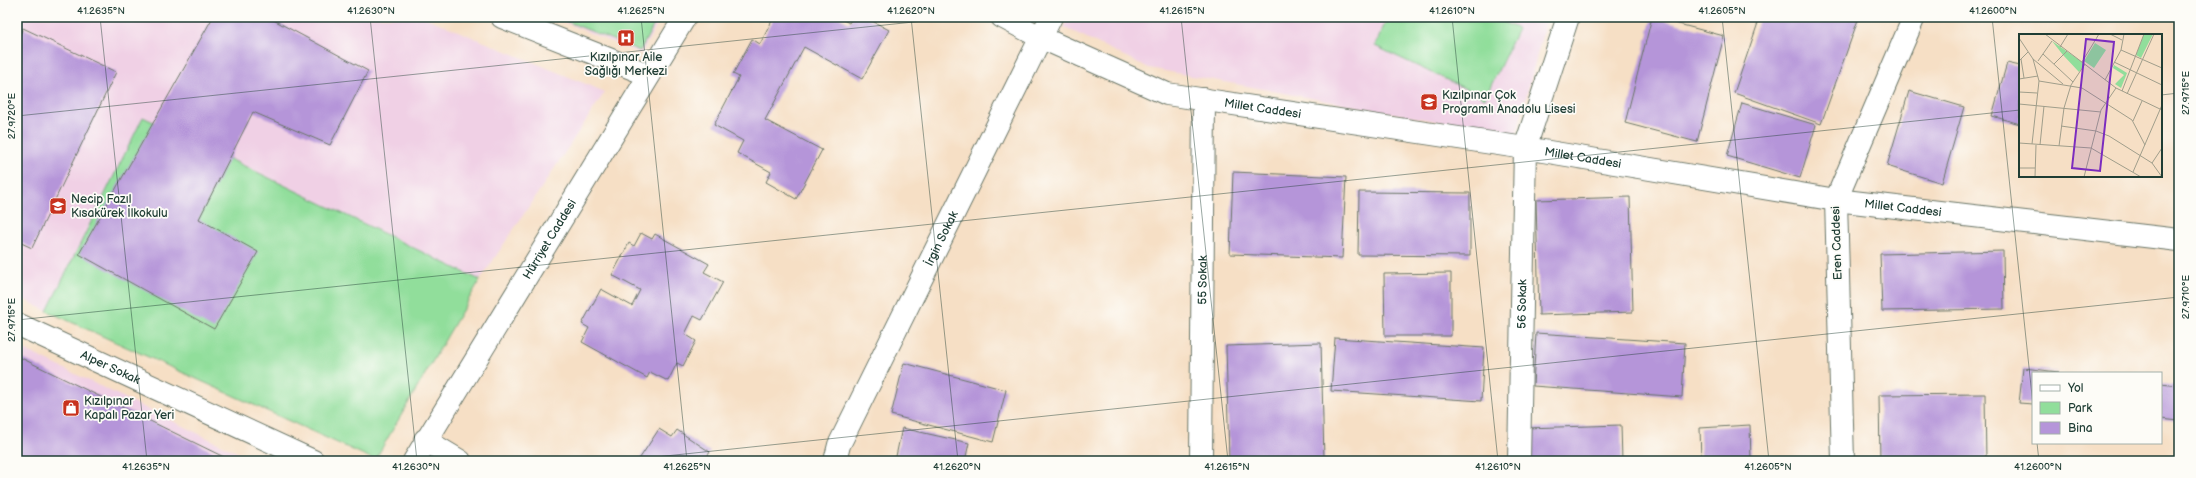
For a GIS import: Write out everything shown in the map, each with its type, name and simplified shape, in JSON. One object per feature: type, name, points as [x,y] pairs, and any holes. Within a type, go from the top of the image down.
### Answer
[{"type":"street","points":[[502,17],[649,75]]},
{"type":"street","name":"Hürriyet Caddesi","points":[[414,461],[425,440],[685,17]]},
{"type":"street","name":"Millet Caddesi","points":[[1002,17],[1042,38],[1167,94],[1525,148],[1836,200],[2179,240]]},
{"type":"street","name":"İrgin Sokak","points":[[835,461],[839,445],[1042,38],[1051,17]]},
{"type":"street","name":"56 Sokak","points":[[1519,461],[1525,148],[1568,17]]},
{"type":"street","name":"Eren Caddesi","points":[[1843,461],[1836,200],[1914,17]]},
{"type":"street","name":"55 Sokak","points":[[1201,461],[1204,99]]},
{"type":"street","name":"Alper Sokak","points":[[17,324],[313,461]]},
{"type":"street","points":[[425,440],[460,461]]},
{"type":"shaded area","points":[[17,17],[424,17],[605,92],[480,280],[144,117],[47,311],[17,296]]},
{"type":"shaded area","name":"Kızılpınar Aile Sağlığı Merkezi","points":[[551,17],[661,17],[641,54]]},
{"type":"shaded area","name":"Kızılpınar Çok Programlı Anadolu Lisesi","points":[[1068,17],[1547,17],[1516,136],[1149,68],[1064,27]]},
{"type":"shaded area","name":"Kızılpınar Kapalı Pazar Yeri","points":[[17,346],[255,461],[17,461]]},
{"type":"green space","name":"Kızılpınar Aile Sağlığı Merkezi","points":[[568,17],[658,17],[640,51],[566,21]]},
{"type":"green space","points":[[1388,17],[1493,17],[1518,29],[1485,98],[1375,46]]},
{"type":"green space","points":[[143,117],[480,280],[375,460],[47,311]]},
{"type":"building","points":[[213,17],[268,17],[368,71],[330,145],[253,112],[199,219],[258,252],[214,329],[79,254]]},
{"type":"building","points":[[774,17],[838,17],[849,23],[853,17],[865,17],[889,30],[862,79],[804,47],[765,120],[822,150],[796,199],[766,182],[771,172],[737,153],[743,141],[714,125],[739,77],[733,74],[752,39],[760,44]]},
{"type":"building","points":[[1652,17],[1724,36],[1697,142],[1625,123]]},
{"type":"building","points":[[1760,17],[1859,17],[1821,124],[1734,93]]},
{"type":"building","points":[[23,28],[116,72],[32,248],[17,241],[17,41]]},
{"type":"building","points":[[2007,63],[2019,66],[2019,124],[1992,116]]},
{"type":"building","points":[[1909,91],[1964,107],[1942,183],[1887,166]]},
{"type":"building","points":[[1742,103],[1816,125],[1800,178],[1727,156]]},
{"type":"building","points":[[1233,172],[1346,177],[1342,258],[1230,254]]},
{"type":"building","points":[[1359,192],[1470,193],[1470,256],[1358,255]]},
{"type":"building","points":[[1630,197],[1633,312],[1539,315],[1536,200]]},
{"type":"building","points":[[641,233],[652,239],[655,234],[709,264],[704,272],[723,282],[702,320],[694,316],[685,334],[696,341],[683,366],[677,363],[668,381],[650,372],[647,378],[582,342],[589,328],[582,324],[601,289],[632,306],[640,290],[612,275],[629,243],[634,246]]},
{"type":"building","points":[[2003,251],[2004,309],[1882,311],[1880,254]]},
{"type":"building","points":[[1451,273],[1451,336],[1385,336],[1384,274]]},
{"type":"building","points":[[1536,333],[1685,343],[1682,397],[1533,386]]},
{"type":"building","points":[[1335,338],[1484,348],[1481,401],[1331,391]]},
{"type":"building","points":[[1321,343],[1324,459],[1229,461],[1226,346]]},
{"type":"building","name":"Kızılpınar Kapalı Pazar Yeri","points":[[17,356],[232,461],[17,461]]},
{"type":"building","points":[[904,363],[1006,390],[993,442],[891,415]]},
{"type":"building","points":[[2023,368],[2059,372],[2032,372],[2032,404],[2019,403]]},
{"type":"building","points":[[2162,384],[2179,386],[2179,421],[2162,419]]},
{"type":"building","points":[[1985,394],[1986,461],[1880,461],[1879,395]]},
{"type":"building","points":[[1621,425],[1622,461],[1527,461],[1526,428]]},
{"type":"building","points":[[1750,425],[1751,461],[1701,461],[1700,428]]},
{"type":"building","points":[[902,428],[969,443],[965,461],[895,461]]},
{"type":"building","points":[[659,429],[672,437],[677,430],[710,452],[704,461],[638,461]]},
{"type":"place","name":"Kızılpınar Aile Sağlığı Merkezi","points":[[626,38]]},
{"type":"place","name":"Kızılpınar Çok Programlı Anadolu Lisesi","points":[[1429,102]]},
{"type":"place","name":"Necip Fazıl Kısakürek İlkokulu","points":[[58,206]]},
{"type":"place","name":"Kızılpınar Kapalı Pazar Yeri","points":[[71,408]]}]
